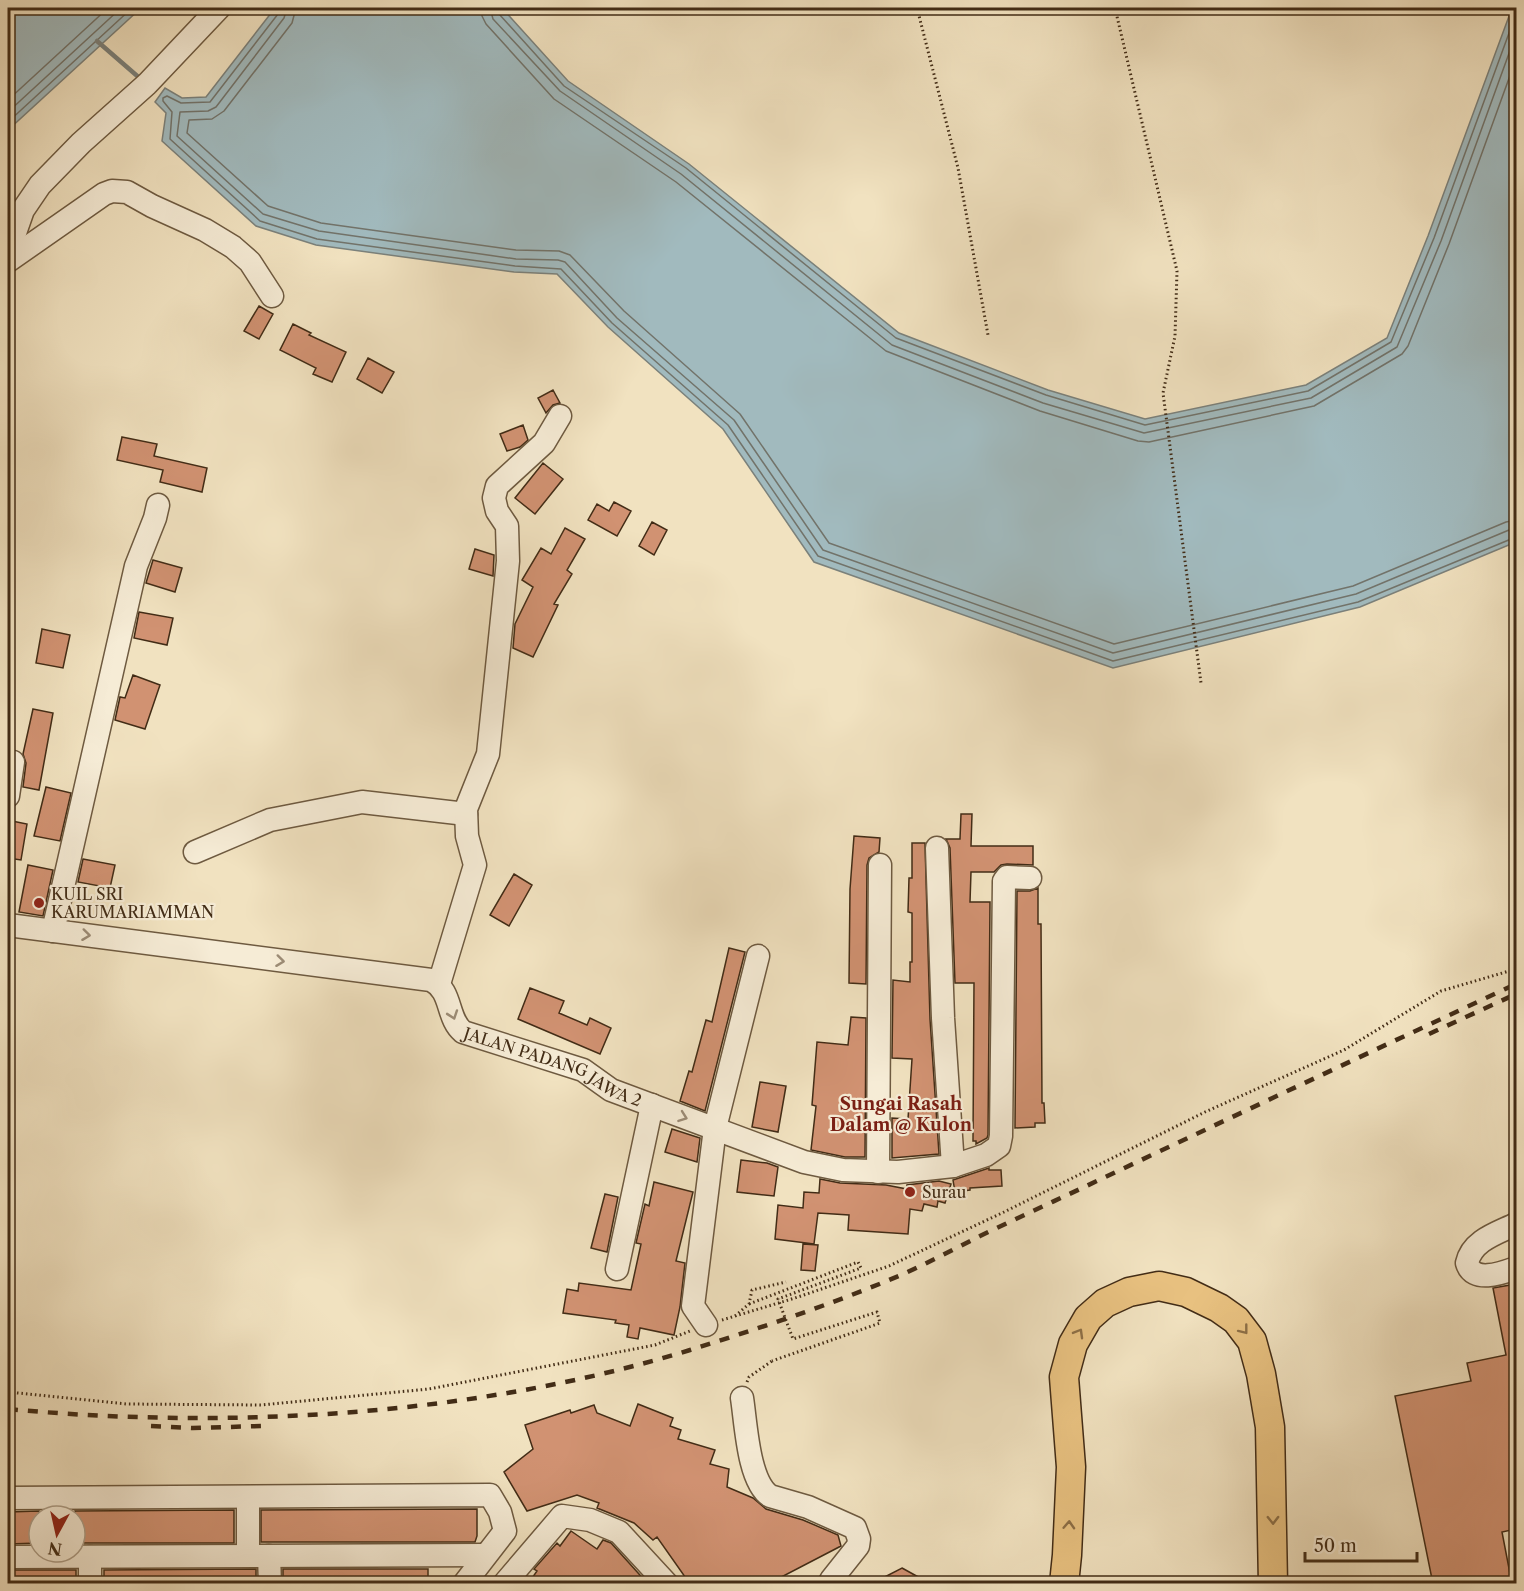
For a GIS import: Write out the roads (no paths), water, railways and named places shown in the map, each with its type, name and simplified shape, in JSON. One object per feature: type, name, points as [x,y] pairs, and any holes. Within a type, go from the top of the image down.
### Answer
[{"type":"main road","points":[[1064,1584],[1071,1467],[1064,1377],[1073,1344],[1088,1318],[1105,1304],[1129,1292],[1159,1286],[1186,1292],[1219,1308],[1236,1320],[1252,1341],[1261,1374],[1270,1427],[1273,1584]]},
{"type":"street","points":[[8,253],[23,210],[39,185],[81,143],[147,84],[219,8]]},
{"type":"street","points":[[8,261],[104,194],[119,190],[205,230],[233,247],[250,262],[272,296]]},
{"type":"street","points":[[8,925],[431,980],[439,984],[475,865],[466,836],[465,809],[488,754],[508,561],[507,526],[497,511],[494,498],[497,486],[544,442],[560,416]]},
{"type":"street","points":[[53,931],[136,566],[158,505]]},
{"type":"street","points":[[8,796],[13,762]]},
{"type":"street","points":[[195,852],[270,820],[362,802],[466,814]]},
{"type":"street","points":[[937,848],[943,1018],[953,1166]]},
{"type":"street","points":[[878,1172],[880,865]]},
{"type":"street","name":"JALAN PADANG JAWA 2","points":[[439,984],[445,992],[457,1027],[463,1032],[583,1070],[611,1090],[804,1162],[843,1170],[878,1172],[953,1166],[986,1155],[999,1146],[1001,1136],[1004,881],[1007,878],[1030,878]]},
{"type":"street","points":[[706,1325],[693,1306],[715,1128],[758,956]]},
{"type":"street","points":[[617,1269],[652,1105]]},
{"type":"street","points":[[1516,1224],[1484,1239],[1472,1251],[1467,1263],[1472,1272],[1480,1275],[1500,1274],[1516,1268]]},
{"type":"street","points":[[742,1398],[756,1474],[765,1492],[770,1496],[808,1508],[855,1528],[859,1539],[858,1546],[828,1582]]},
{"type":"street","points":[[8,1498],[490,1495],[500,1512],[505,1531],[464,1584]]},
{"type":"street","points":[[248,1497],[259,1556],[270,1584]]},
{"type":"street","points":[[504,1584],[562,1516],[590,1520],[619,1532],[667,1584]]},
{"type":"street","points":[[8,1557],[485,1555]]},
{"type":"street","points":[[90,1557],[90,1584]]},
{"type":"water","points":[[8,8],[141,8],[8,130]]},
{"type":"water","points":[[275,8],[502,8],[568,81],[689,164],[899,333],[1048,390],[1145,419],[1306,385],[1387,338],[1428,236],[1512,8],[1516,8],[1516,542],[1360,607],[1113,668],[814,562],[723,429],[608,327],[557,274],[514,272],[316,245],[256,226],[162,141],[166,113],[155,102],[165,88],[182,98],[206,97]]},
{"type":"waterway","points":[[97,41],[143,81]]},
{"type":"railway","points":[[8,1409],[178,1418],[265,1417],[352,1412],[439,1403],[524,1390],[608,1372],[690,1350],[796,1315],[901,1275],[1516,984]]},
{"type":"railway","points":[[1429,1034],[1516,994]]},
{"type":"railway","points":[[151,1426],[193,1428],[262,1426]]},
{"type":"place","name":"KUIL SRI KARUMARIAMMAN","points":[[39,903]]},
{"type":"place","name":"Surau","points":[[910,1192]]},
{"type":"district","name":"Sungai Rasah Dalam @ Kulon","points":[[901,1114]]}]
